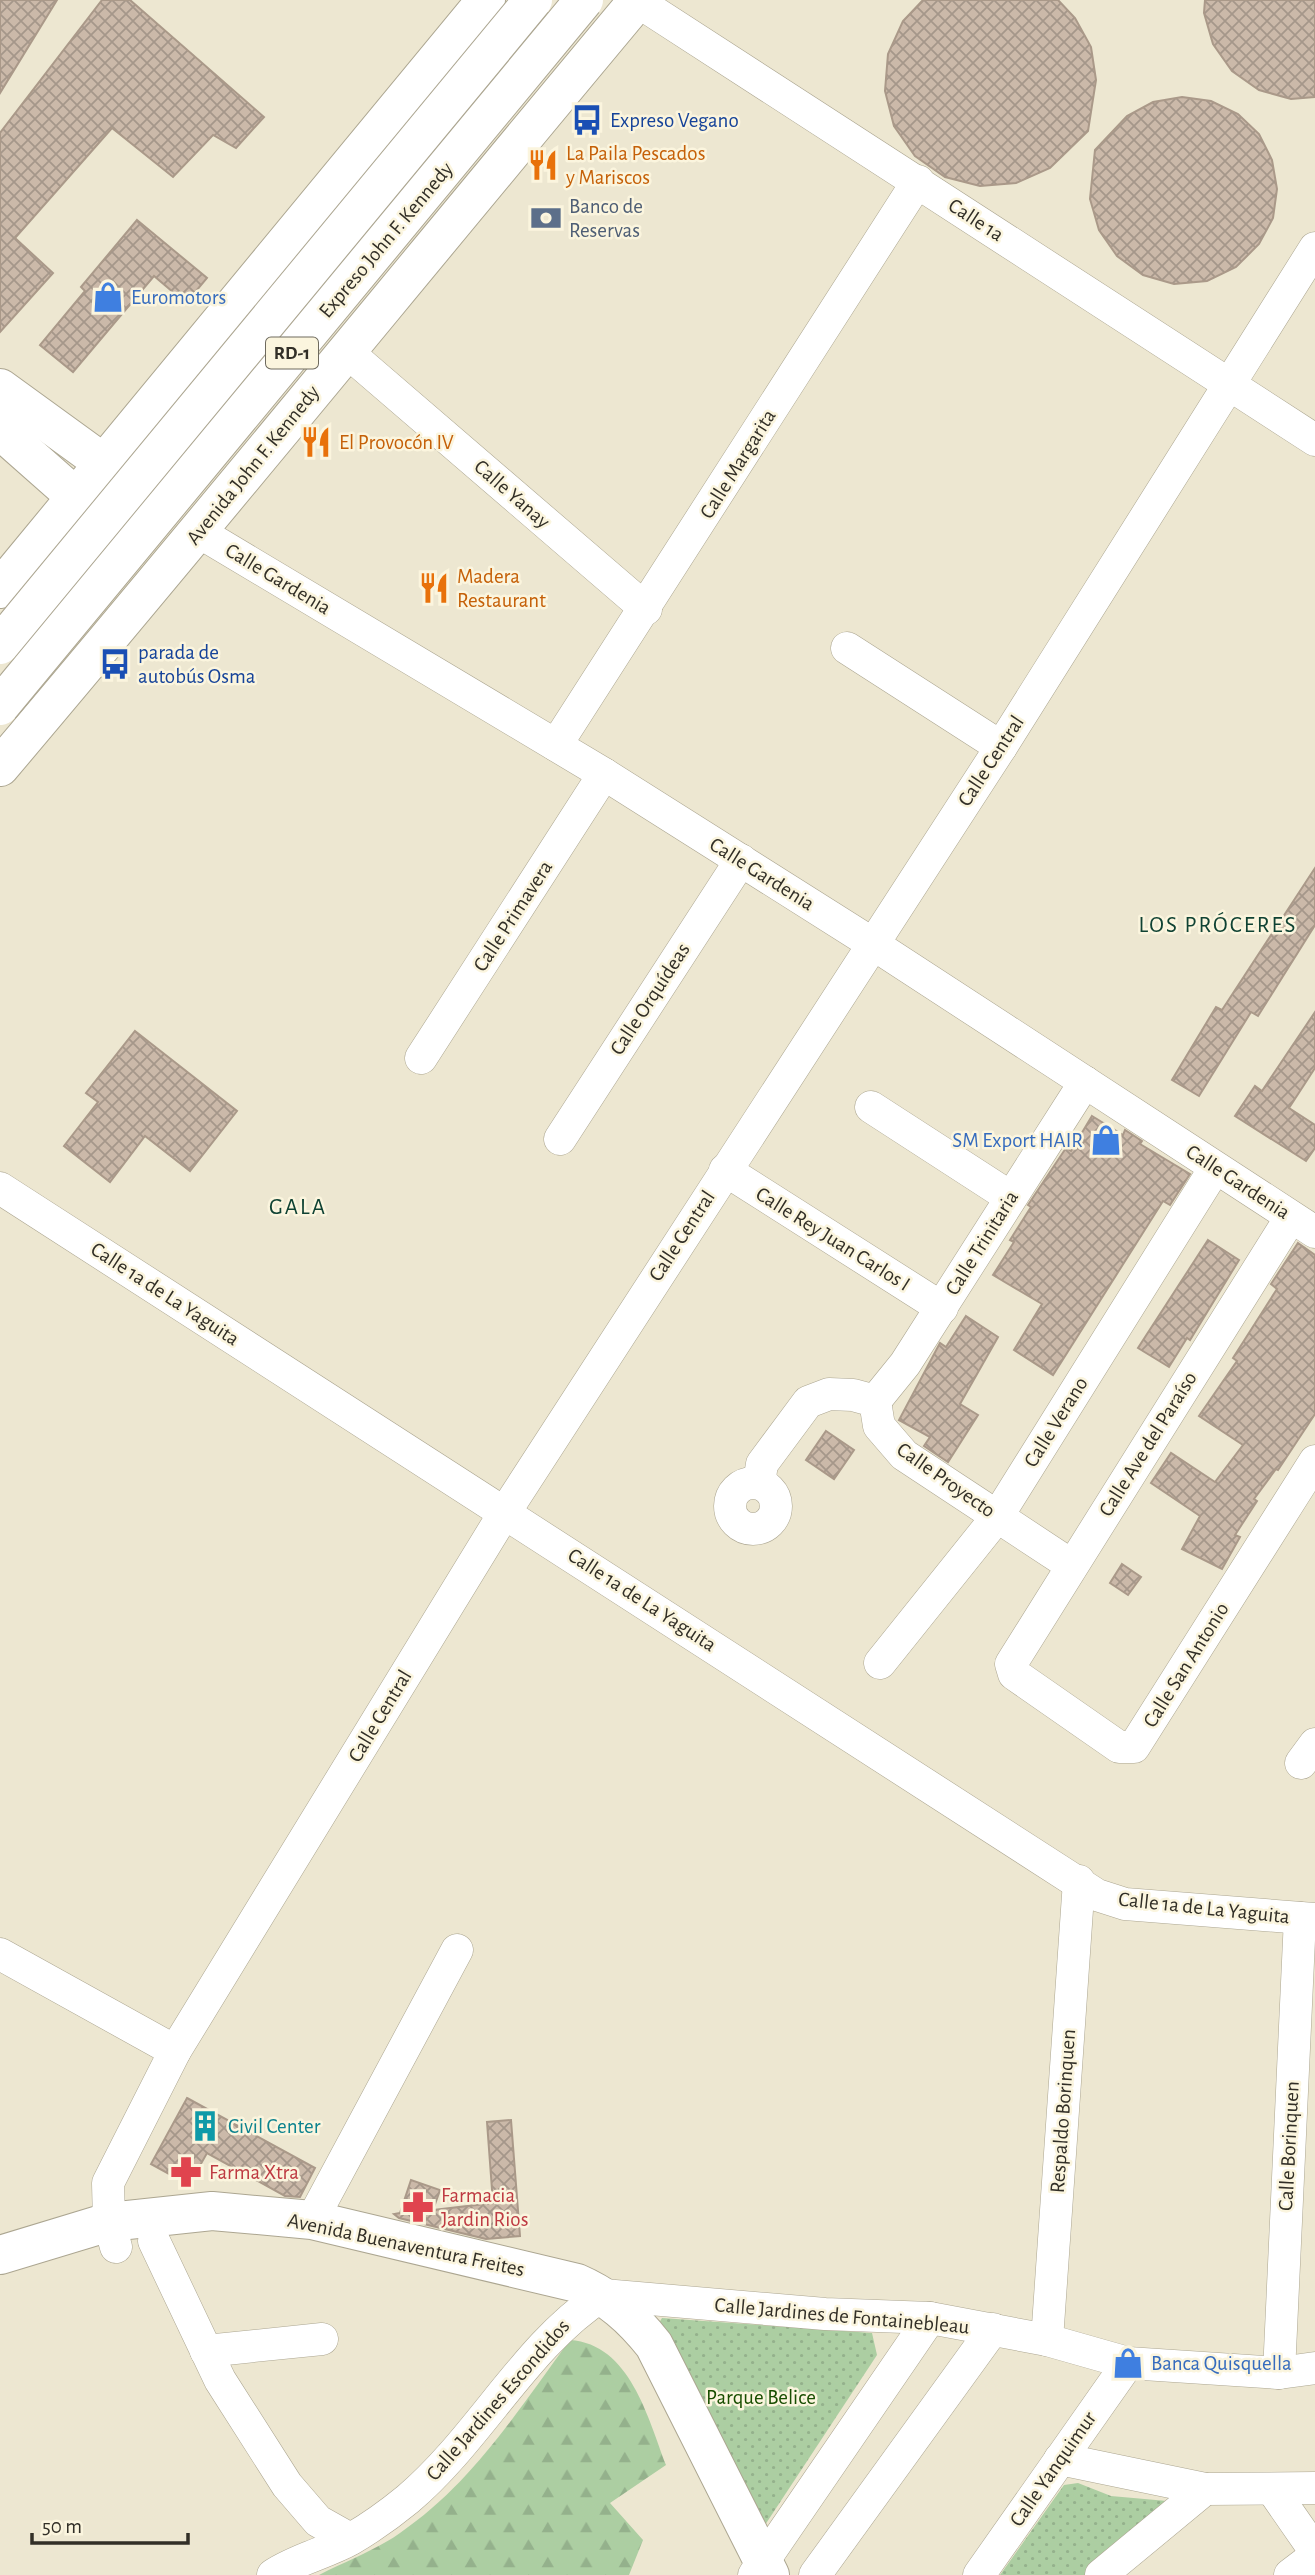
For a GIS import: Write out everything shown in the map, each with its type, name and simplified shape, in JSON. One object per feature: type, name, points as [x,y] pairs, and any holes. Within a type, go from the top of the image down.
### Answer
[{"type":"main road","points":[[4,584],[486,0]]},
{"type":"main road","name":"Expreso John F. Kennedy","points":[[0,645],[533,0]]},
{"type":"main road","name":"Expreso John F. Kennedy","points":[[0,706],[584,0]]},
{"type":"main road","name":"Avenida John F. Kennedy","points":[[0,767],[199,532],[638,0]]},
{"type":"main road","points":[[176,374],[155,421],[153,439],[167,466],[193,485],[207,484],[262,455]]},
{"type":"main road","points":[[0,387],[199,532]]},
{"type":"main road","points":[[0,430],[74,498],[114,529],[147,542],[199,532]]},
{"type":"main road","points":[[4,584],[55,544],[73,540],[101,551],[119,572],[122,590],[118,610],[102,647]]},
{"type":"main road","name":"Avenida Buenaventura Freites","points":[[0,2255],[113,2234],[212,2211],[312,2220],[577,2283],[591,2302]]},
{"type":"main road","name":"Avenida Buenaventura Freites","points":[[0,2283],[113,2234],[154,2241],[244,2235],[328,2243],[551,2299],[591,2302]]},
{"type":"main road","points":[[591,2302],[604,2324],[624,2343],[644,2371],[760,2572]]},
{"type":"street","name":"Calle 1a","points":[[638,0],[1315,440]]},
{"type":"street","name":"Calle Margarita","points":[[556,746],[918,181]]},
{"type":"street","name":"Calle Central","points":[[113,2234],[108,2183],[175,2052],[505,1513],[1001,747],[1315,248]]},
{"type":"street","name":"Calle Yanay","points":[[346,351],[646,609]]},
{"type":"street","name":"Calle Gardenia","points":[[199,532],[604,774],[873,944],[1303,1224]]},
{"type":"street","points":[[847,648],[1001,747]]},
{"type":"street","name":"Calle Primavera","points":[[421,1058],[604,774]]},
{"type":"street","name":"Calle Orquídeas","points":[[559,1139],[741,860]]},
{"type":"street","name":"Calle Trinitaria","points":[[875,1401],[905,1364],[942,1308],[1085,1082]]},
{"type":"street","points":[[871,1107],[1010,1197]]},
{"type":"street","name":"Calle Verano","points":[[880,1663],[997,1517],[1215,1168]]},
{"type":"street","name":"Calle Rey Juan Carlos I","points":[[725,1170],[942,1308]]},
{"type":"street","name":"Calle 1a de La Yaguita","points":[[0,1188],[1097,1895],[1125,1904],[1307,1918]]},
{"type":"street","name":"Calle Ave del Paraíso","points":[[1014,1674],[1011,1664],[1071,1565],[1303,1224]]},
{"type":"street","points":[[759,1483],[762,1464],[808,1402],[829,1394],[853,1395],[875,1401]]},
{"type":"street","name":"Calle Proyecto","points":[[875,1401],[879,1426],[904,1455],[1071,1565]]},
{"type":"street","name":"Calle San Antonio","points":[[1014,1674],[1119,1747],[1134,1747],[1315,1461]]},
{"type":"street","name":"Respaldo Borinquen","points":[[1046,2340],[1079,1881]]},
{"type":"street","name":"Calle Borinquen","points":[[1279,2373],[1307,1918]]},
{"type":"street","points":[[312,2220],[457,1950]]},
{"type":"street","points":[[0,1954],[175,2052]]},
{"type":"street","points":[[154,2241],[220,2380],[287,2486],[318,2521],[350,2539]]},
{"type":"street","name":"Calle Jardines de Fontainebleau","points":[[591,2302],[930,2318],[1046,2340],[1128,2362],[1279,2373],[1315,2368]]},
{"type":"street","name":"Calle Jardines Escondidos","points":[[273,2575],[288,2565],[350,2539],[407,2500],[460,2450],[564,2323],[591,2302]]},
{"type":"street","points":[[760,2572],[930,2318]]},
{"type":"street","points":[[815,2575],[993,2329]]},
{"type":"street","points":[[206,2351],[322,2339]]},
{"type":"street","name":"Calle Yanquimur","points":[[979,2575],[1128,2362]]},
{"type":"street","points":[[1060,2459],[1205,2489],[1315,2488]]},
{"type":"street","points":[[1101,2575],[1205,2489]]},
{"type":"street","points":[[1272,2489],[1315,2553],[1290,2575]]},
{"type":"green space","name":"Parque Belice","points":[[662,2318],[872,2333],[877,2355],[763,2528],[651,2336]]},
{"type":"green space","points":[[570,2340],[591,2345],[608,2355],[622,2369],[644,2406],[666,2465],[610,2503],[643,2540],[629,2575],[319,2575],[391,2539],[450,2492],[513,2419]]},
{"type":"green space","points":[[1078,2483],[1111,2496],[1167,2501],[1162,2516],[1085,2575],[1000,2575],[1064,2485]]},
{"type":"building","points":[[0,0],[57,0],[0,93]]},
{"type":"building","points":[[102,0],[130,0],[264,117],[236,148],[213,135],[173,177],[112,128],[15,238],[53,273],[0,332],[0,133]]},
{"type":"building","points":[[923,0],[1058,0],[1075,18],[1091,47],[1096,80],[1088,131],[1050,168],[1016,183],[980,186],[945,177],[915,156],[894,126],[885,91],[888,54],[903,21]]},
{"type":"building","points":[[1205,0],[1315,0],[1315,97],[1291,99],[1259,90],[1232,71],[1213,44],[1204,13]]},
{"type":"building","points":[[1182,97],[1211,101],[1238,114],[1259,134],[1272,160],[1277,189],[1273,218],[1259,244],[1236,267],[1207,281],[1174,284],[1143,275],[1117,256],[1099,230],[1090,199],[1095,150],[1127,116],[1153,102]]},
{"type":"building","name":"Euromotors","points":[[137,220],[207,278],[186,303],[154,276],[73,372],[40,345],[85,291],[81,287]]},
{"type":"building","points":[[1315,868],[1315,925],[1258,1016],[1251,1012],[1199,1096],[1172,1080],[1216,1007],[1222,1010]]},
{"type":"building","points":[[1315,1012],[1315,1068],[1289,1108],[1315,1125],[1315,1148],[1306,1161],[1235,1116],[1255,1086],[1262,1091]]},
{"type":"building","points":[[135,1031],[237,1111],[190,1171],[145,1136],[110,1182],[64,1146],[98,1102],[86,1093]]},
{"type":"building","points":[[1092,1116],[1123,1135],[1125,1130],[1142,1141],[1140,1144],[1190,1174],[1170,1205],[1163,1201],[1053,1375],[1014,1350],[1042,1304],[993,1275],[1014,1242],[1010,1240],[1031,1207],[1028,1205],[1066,1148],[1071,1151]]},
{"type":"building","points":[[1208,1240],[1239,1260],[1190,1340],[1187,1338],[1169,1367],[1138,1348]]},
{"type":"building","points":[[1298,1243],[1315,1255],[1315,1414],[1278,1470],[1276,1469],[1254,1499],[1257,1501],[1235,1535],[1240,1537],[1222,1569],[1182,1549],[1200,1516],[1151,1483],[1171,1453],[1215,1482],[1243,1445],[1199,1416],[1237,1361],[1233,1358],[1277,1289],[1271,1284]]},
{"type":"building","points":[[966,1316],[998,1337],[960,1404],[978,1415],[948,1462],[924,1446],[930,1437],[899,1420],[940,1343],[946,1347]]},
{"type":"building","points":[[826,1431],[854,1450],[834,1479],[806,1460]]},
{"type":"building","points":[[1122,1564],[1141,1577],[1128,1595],[1110,1583]]},
{"type":"building","name":"Civil Center","points":[[187,2098],[315,2168],[300,2197],[285,2196],[207,2153],[189,2185],[151,2164]]},
{"type":"building","points":[[511,2120],[520,2236],[486,2239],[399,2218],[394,2214],[400,2213],[411,2180],[440,2190],[433,2210],[493,2203],[487,2122]]},
{"type":"place","name":"Expreso Vegano","points":[[587,120]]},
{"type":"place","name":"La Paila Pescados y Mariscos","points":[[543,165]]},
{"type":"place","name":"Banco de Reservas","points":[[546,218]]},
{"type":"place","name":"Euromotors","points":[[108,297]]},
{"type":"place","name":"El Provocón IV","points":[[316,442]]},
{"type":"place","name":"Madera Restaurant","points":[[434,588]]},
{"type":"place","name":"parada de autobús Osma","points":[[115,664]]},
{"type":"place","name":"SM Export HAIR","points":[[1106,1140]]},
{"type":"place","name":"Civil Center","points":[[205,2126]]},
{"type":"place","name":"Farma Xtra","points":[[186,2172]]},
{"type":"place","name":"Farmacia Jardin Rios","points":[[418,2207]]},
{"type":"place","name":"Banca Quisquella","points":[[1128,2363]]},
{"type":"district","name":"LOS PRÓCERES","points":[[1218,925]]},
{"type":"district","name":"GALA","points":[[298,1207]]}]
